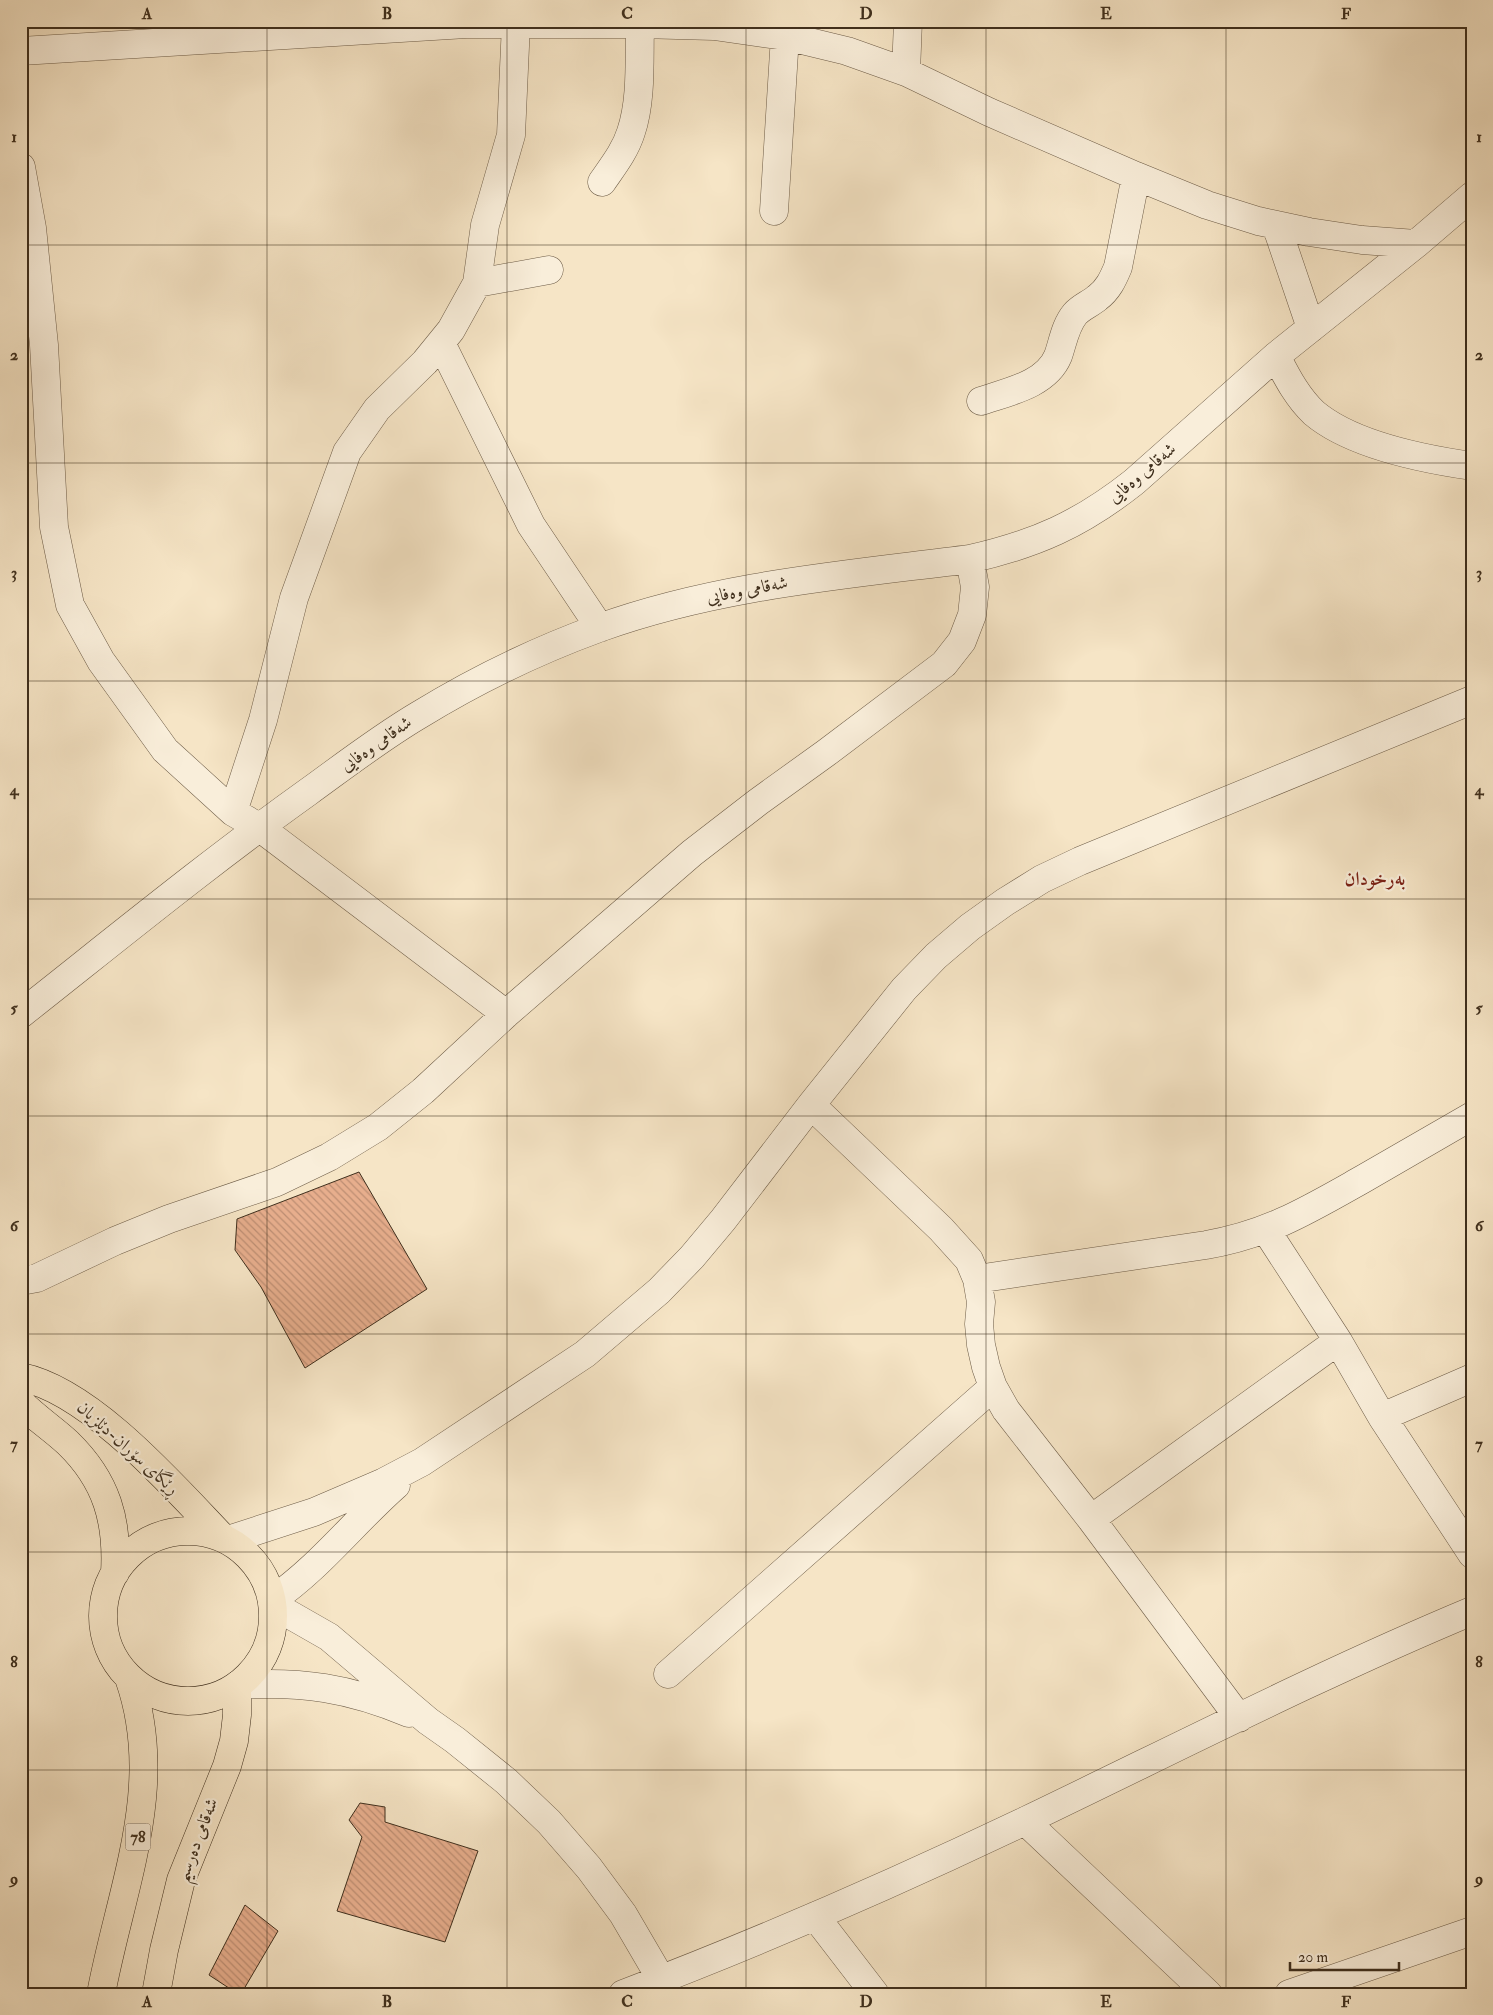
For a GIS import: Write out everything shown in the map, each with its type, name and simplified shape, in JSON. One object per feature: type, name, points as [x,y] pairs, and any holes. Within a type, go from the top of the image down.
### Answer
[{"type":"main road","name":"ڕێگای سۆران-دێلزیان","points":[[21,1377],[50,1386],[69,1396],[101,1420],[145,1459],[226,1539]]},
{"type":"main road","name":"ڕێگای سۆران-دێلزیان","points":[[21,1403],[68,1443],[96,1478],[114,1524],[116,1546],[115,1573]]},
{"type":"main road","points":[[183,1531],[204,1532],[226,1539],[252,1559],[265,1578],[273,1603],[273,1628],[267,1650],[254,1670],[237,1686],[201,1701],[181,1701],[162,1697],[145,1690],[129,1678],[112,1653],[106,1639],[103,1617],[106,1594],[115,1573],[127,1556],[144,1544],[162,1535],[183,1531]]},
{"type":"main road","name":"78","points":[[101,1994],[109,1952],[138,1837],[144,1798],[144,1759],[141,1725],[129,1678]]},
{"type":"main road","name":"شەقامی دەرسیم","points":[[156,1994],[164,1950],[181,1880],[227,1766],[234,1741],[237,1716],[237,1686]]},
{"type":"street","points":[[906,72],[908,21]]},
{"type":"street","points":[[21,51],[466,23],[714,26],[785,36],[847,51],[906,72],[989,112],[1206,205],[1276,225],[1309,232],[1362,240],[1416,244]]},
{"type":"street","points":[[233,812],[263,720],[294,598],[347,452],[377,409],[425,362],[452,330],[477,283],[485,225],[511,135],[516,24]]},
{"type":"street","points":[[602,182],[619,158],[631,131],[637,102],[640,24]]},
{"type":"street","points":[[774,211],[785,36]]},
{"type":"street","points":[[21,167],[26,232],[44,345],[54,527],[70,606],[101,661],[165,750],[233,812],[259,827],[506,1014]]},
{"type":"street","points":[[981,402],[1028,385],[1044,374],[1056,359],[1069,324],[1076,313],[1101,295],[1113,280],[1118,267],[1136,176]]},
{"type":"street","name":"شەقامی وەفایی","points":[[21,1014],[259,827],[417,716],[476,682],[528,656],[600,628],[661,609],[724,593],[787,582],[970,559],[1000,552],[1036,540],[1084,517],[1110,501],[1134,482],[1276,356],[1416,244],[1472,196]]},
{"type":"street","points":[[1276,225],[1311,328]]},
{"type":"street","points":[[477,283],[549,270]]},
{"type":"street","points":[[441,343],[531,525],[600,628]]},
{"type":"street","points":[[1276,356],[1292,386],[1314,412],[1342,432],[1414,455],[1472,466]]},
{"type":"street","points":[[21,1282],[46,1274],[115,1241],[278,1182],[330,1157],[378,1127],[416,1097],[506,1014],[692,853],[944,664],[962,642],[972,615],[975,587],[970,559]]},
{"type":"street","points":[[226,1539],[346,1499],[422,1462],[585,1354],[658,1291],[692,1257],[904,989],[936,956],[970,927],[1005,902],[1042,880],[1080,861],[1472,700]]},
{"type":"street","points":[[811,1105],[956,1244],[969,1260],[977,1279],[981,1302],[979,1324],[981,1346],[986,1367],[1006,1410],[1091,1519],[1239,1718]]},
{"type":"street","points":[[977,1279],[1220,1243],[1266,1230],[1311,1208],[1472,1116]]},
{"type":"street","points":[[1266,1230],[1338,1341],[1382,1417],[1472,1554]]},
{"type":"street","points":[[1091,1519],[1338,1341]]},
{"type":"street","points":[[1382,1417],[1472,1378]]},
{"type":"street","points":[[668,1674],[994,1387]]},
{"type":"street","points":[[422,1462],[380,1499],[324,1557],[273,1603],[329,1637],[428,1721],[506,1781],[549,1822],[589,1868],[617,1907],[661,1979]]},
{"type":"street","points":[[623,1994],[814,1916],[1024,1821],[1334,1672],[1472,1611]]},
{"type":"street","points":[[237,1686],[282,1684],[337,1689],[368,1698],[428,1721]]},
{"type":"street","points":[[1024,1821],[1208,1994]]},
{"type":"street","points":[[814,1916],[875,1994]]},
{"type":"street","points":[[1289,1994],[1472,1931]]},
{"type":"building","points":[[359,1172],[427,1289],[305,1368],[261,1287],[235,1250],[237,1219]]},
{"type":"building","points":[[360,1803],[385,1807],[385,1822],[478,1851],[445,1942],[337,1911],[362,1837],[349,1820]]},
{"type":"building","points":[[245,1905],[278,1931],[241,1994],[238,1994],[209,1975]]},
{"type":"district","name":"بەرخودان","points":[[1375,879]]}]
